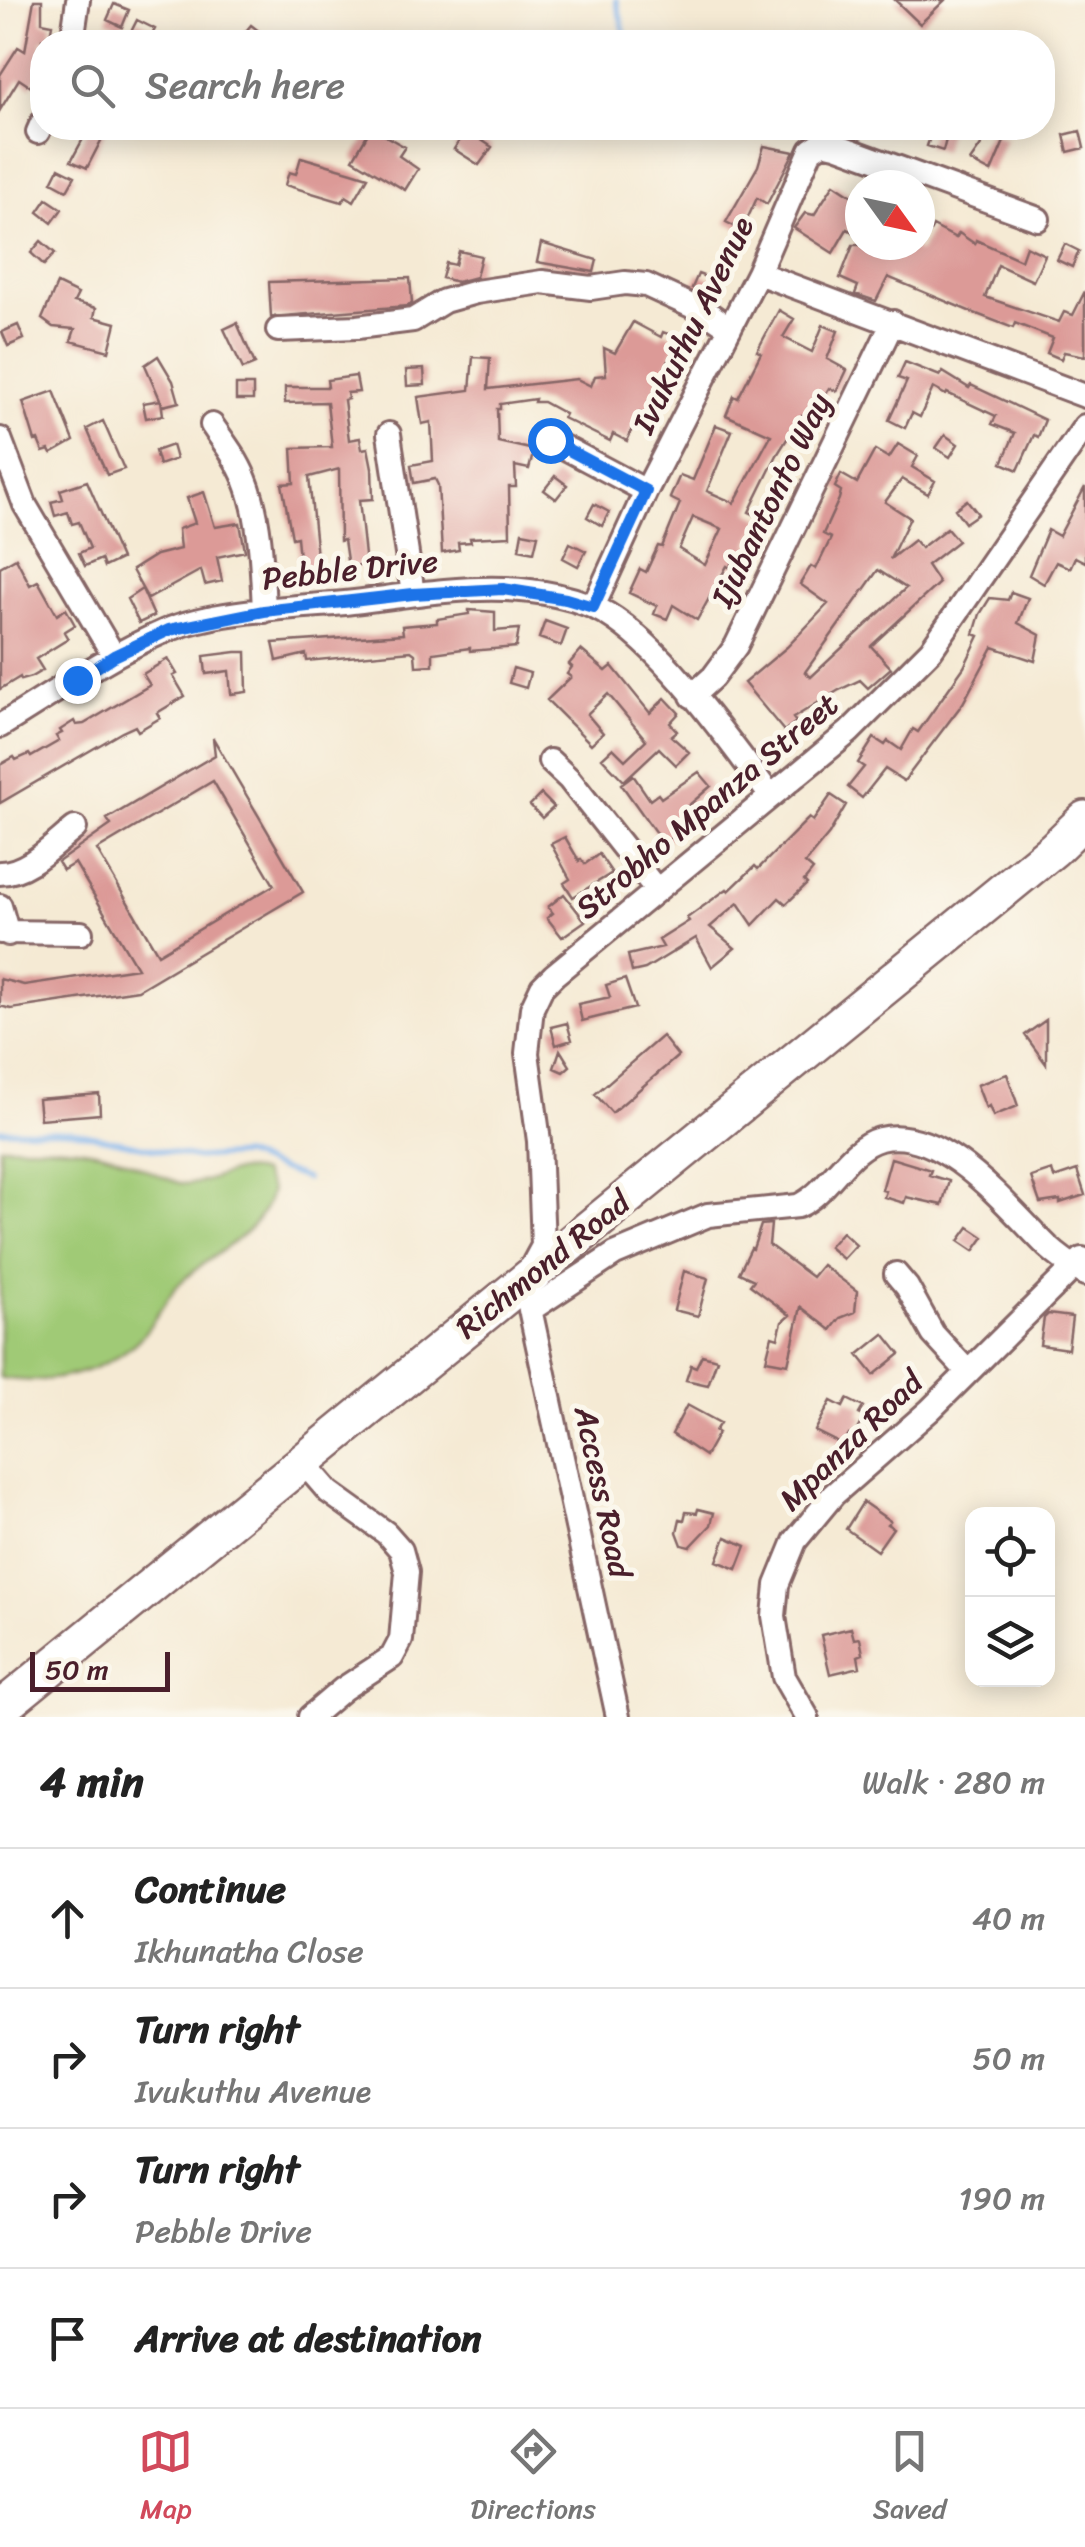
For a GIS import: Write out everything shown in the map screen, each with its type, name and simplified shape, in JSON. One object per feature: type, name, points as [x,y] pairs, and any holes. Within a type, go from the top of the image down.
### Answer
[{"type":"highway","name":"Richmond Road","points":[[0,1709],[302,1462],[527,1295],[1085,819]]},
{"type":"street","points":[[74,30],[78,0]]},
{"type":"street","name":"Ivukuthu Avenue","points":[[593,607],[646,491],[758,273],[811,150],[823,142],[836,145],[1038,220]]},
{"type":"street","points":[[758,273],[1085,396]]},
{"type":"street","points":[[278,330],[413,320],[444,301],[542,282],[591,288],[646,285],[712,315],[730,328]]},
{"type":"street","name":"Ijubantonto Way","points":[[692,696],[713,677],[736,646],[893,322]]},
{"type":"street","points":[[212,425],[236,460],[251,494],[264,611]]},
{"type":"street","name":"Strobho Mpanza Street","points":[[527,1295],[543,1246],[539,1141],[526,1053],[532,1008],[542,987],[848,732],[930,650],[1085,426]]},
{"type":"street","points":[[388,434],[413,594]]},
{"type":"street","points":[[0,440],[24,505],[114,656]]},
{"type":"street","points":[[550,440],[646,491]]},
{"type":"street","name":"Pebble Drive","points":[[0,726],[114,656],[169,630],[264,611],[413,594],[503,589],[593,607],[629,630],[692,696],[770,795]]},
{"type":"street","points":[[550,761],[569,779],[656,889]]},
{"type":"street","points":[[0,873],[25,866],[75,828]]},
{"type":"street","points":[[0,906],[4,933],[81,934]]},
{"type":"street","points":[[527,1295],[708,1215],[798,1206],[819,1192],[867,1145],[880,1139],[910,1140],[961,1163],[1052,1251],[1081,1266]]},
{"type":"street","name":"Mpanza Road","points":[[807,1717],[796,1704],[784,1677],[776,1640],[777,1585],[805,1526],[833,1495],[888,1450],[1081,1266]]},
{"type":"street","points":[[896,1274],[908,1287],[932,1334],[968,1372]]},
{"type":"street","name":"Access Road","points":[[527,1295],[618,1717]]},
{"type":"street","points":[[302,1462],[329,1492],[386,1533],[400,1550],[408,1572],[402,1640],[392,1657],[343,1689],[310,1717]]},
{"type":"green space","points":[[0,1146],[87,1149],[187,1184],[251,1171],[262,1173],[271,1190],[257,1220],[180,1283],[144,1333],[124,1352],[74,1375],[36,1380],[0,1378]]},
{"type":"building","points":[[34,0],[42,0],[42,22],[52,24],[51,30],[30,30],[30,86],[19,79],[0,110],[0,75],[18,47],[25,51]]},
{"type":"building","points":[[895,0],[945,0],[920,24]]},
{"type":"building","points":[[114,4],[129,10],[122,27],[107,20]]},
{"type":"building","points":[[137,20],[155,29],[154,30],[132,30]]},
{"type":"building","points":[[1080,131],[1084,148],[1068,152],[1064,135]]},
{"type":"building","points":[[82,140],[101,140],[87,168],[71,161]]},
{"type":"building","points":[[364,140],[392,140],[405,147],[399,156],[418,169],[405,190],[353,159]]},
{"type":"building","points":[[460,140],[481,140],[492,147],[479,165],[454,149]]},
{"type":"building","points":[[929,140],[946,140],[943,151],[927,146]]},
{"type":"building","points":[[985,140],[1005,140],[991,172],[970,161]]},
{"type":"building","points":[[764,146],[794,152],[767,204],[757,198],[742,230],[726,222],[758,166]]},
{"type":"building","points":[[301,157],[368,177],[354,201],[346,196],[342,202],[285,185],[289,172],[296,174]]},
{"type":"building","points":[[59,168],[75,176],[67,190],[52,182]]},
{"type":"building","points":[[834,184],[845,191],[845,232],[833,253],[794,228],[805,213],[814,215]]},
{"type":"building","points":[[47,199],[62,209],[52,223],[38,212]]},
{"type":"building","points":[[935,227],[956,238],[959,233],[975,244],[976,240],[1021,260],[1026,246],[1045,255],[1033,281],[998,265],[985,297],[1059,322],[1064,312],[1073,315],[1085,291],[1085,356],[1064,352],[1061,359],[1047,353],[1053,338],[1015,323],[1013,328],[888,277],[876,301],[855,294],[858,286],[840,278],[847,260],[935,260]]},
{"type":"building","points":[[41,241],[55,253],[44,265],[31,253]]},
{"type":"building","points":[[541,243],[597,260],[594,272],[537,262]]},
{"type":"building","points":[[1065,244],[1079,251],[1072,267],[1057,260]]},
{"type":"building","points":[[459,251],[481,256],[476,277],[457,282],[442,278],[446,263],[455,265]]},
{"type":"building","points":[[698,274],[714,280],[708,294],[692,288]]},
{"type":"building","points":[[410,278],[412,303],[408,306],[271,317],[269,282]]},
{"type":"building","points":[[57,284],[78,294],[74,302],[96,308],[94,317],[116,323],[109,351],[71,341],[75,329],[53,327],[42,319]]},
{"type":"building","points":[[779,310],[794,319],[783,337],[812,352],[823,325],[838,331],[827,359],[847,370],[837,391],[829,388],[810,420],[802,415],[749,512],[762,518],[749,545],[760,550],[749,572],[732,564],[731,568],[727,566],[697,620],[673,605],[667,619],[654,614],[657,606],[629,593],[640,569],[646,572],[658,546],[662,547],[680,503],[670,498],[680,475],[693,480],[716,425],[732,431],[707,491],[734,503],[771,435],[726,415],[761,353],[757,351]],"holes":[[[693,517],[722,529],[705,565],[679,549]]]},
{"type":"building","points":[[633,322],[661,337],[663,332],[679,338],[651,399],[658,402],[651,418],[640,413],[627,441],[613,434],[610,441],[563,418],[565,414],[543,402],[534,402],[535,399],[500,404],[498,442],[534,450],[529,469],[515,466],[516,487],[509,487],[510,536],[470,538],[471,542],[458,543],[459,550],[442,553],[438,485],[435,479],[414,483],[411,465],[433,461],[431,422],[422,424],[418,397],[470,390],[473,357],[490,358],[488,389],[577,379],[591,386],[595,376],[606,375],[604,348],[615,353]]},
{"type":"building","points":[[237,323],[255,364],[243,369],[224,329]]},
{"type":"building","points":[[18,325],[24,339],[8,346],[2,332]]},
{"type":"building","points":[[158,356],[173,381],[179,402],[163,406],[145,365]]},
{"type":"building","points":[[905,362],[940,376],[943,372],[969,388],[971,385],[1045,420],[1018,470],[1002,463],[1015,433],[992,424],[996,416],[947,393],[933,388],[920,417],[912,413],[905,428],[889,420],[907,381],[898,378]]},
{"type":"building","points":[[424,369],[425,385],[407,386],[406,370]]},
{"type":"building","points":[[356,376],[359,392],[347,393],[348,399],[344,400],[349,440],[360,438],[362,449],[368,448],[372,468],[373,499],[359,500],[366,565],[348,567],[344,540],[340,541],[339,469],[309,477],[318,567],[300,569],[297,537],[292,538],[282,484],[294,483],[292,448],[332,447],[327,402],[285,403],[285,387],[328,387],[327,380]]},
{"type":"building","points":[[236,385],[253,385],[253,400],[236,400]]},
{"type":"building","points":[[54,391],[74,441],[51,454],[49,450],[43,452],[38,440],[35,441],[23,402]]},
{"type":"building","points":[[161,400],[163,415],[146,418],[143,403]]},
{"type":"building","points":[[103,421],[124,469],[107,475],[87,429]]},
{"type":"building","points":[[945,435],[958,444],[950,457],[936,448]]},
{"type":"building","points":[[898,444],[918,456],[912,467],[935,481],[928,494],[902,479],[885,502],[910,518],[890,559],[914,540],[921,548],[947,528],[958,541],[927,565],[939,583],[871,646],[891,668],[868,688],[860,680],[839,690],[793,718],[796,722],[784,731],[744,683],[787,647],[828,604],[800,584],[811,566],[816,569],[831,538],[823,534],[839,499],[841,491],[835,487],[841,474],[857,483],[875,450],[889,458]],"holes":[[[878,570],[906,588],[811,677],[805,672]]]},
{"type":"building","points":[[172,445],[176,459],[159,465],[155,451]]},
{"type":"building","points":[[555,476],[567,485],[556,499],[544,490]]},
{"type":"building","points":[[87,481],[121,559],[104,567],[101,559],[85,566],[79,553],[90,548],[79,522],[72,524],[68,512],[55,516],[51,502],[63,499],[60,490]]},
{"type":"building","points":[[1085,487],[1085,562],[1075,557],[1070,568],[1056,562],[1044,584],[1029,575],[1048,530],[1059,536]]},
{"type":"building","points":[[204,492],[215,527],[240,523],[245,551],[217,557],[222,581],[205,585],[201,570],[148,599],[132,570],[156,555],[180,549],[178,529],[195,523],[187,498]]},
{"type":"building","points":[[967,500],[978,514],[965,523],[955,509]]},
{"type":"building","points":[[594,504],[609,512],[602,526],[587,517]]},
{"type":"building","points":[[522,532],[538,535],[534,552],[519,549]]},
{"type":"building","points":[[570,543],[586,551],[578,566],[563,558]]},
{"type":"building","points":[[16,558],[30,585],[38,581],[57,615],[66,609],[75,625],[64,632],[68,639],[36,659],[43,670],[0,689],[0,567]]},
{"type":"building","points":[[142,589],[154,616],[139,623],[127,599]]},
{"type":"building","points":[[1011,592],[1028,598],[1018,623],[1040,635],[1035,661],[993,647],[963,703],[904,781],[885,769],[862,798],[848,787],[864,767],[858,763],[874,738],[901,750],[913,729],[918,732],[964,667],[979,636],[974,634],[980,614],[990,598],[1008,600]]},
{"type":"building","points":[[469,610],[495,612],[495,631],[519,629],[516,647],[433,653],[433,665],[416,666],[411,651],[307,661],[306,654],[277,661],[273,643],[403,634],[402,626],[437,623],[437,619],[469,614]]},
{"type":"building","points":[[545,621],[567,629],[561,646],[539,638]]},
{"type":"building","points":[[581,650],[606,671],[612,666],[650,713],[665,698],[679,713],[670,723],[677,731],[671,736],[689,752],[676,765],[659,748],[624,781],[602,758],[613,748],[625,760],[646,740],[608,694],[587,714],[603,733],[591,744],[547,700],[571,677],[567,674],[572,667],[569,664]]},
{"type":"building","points":[[246,652],[247,692],[231,694],[229,671],[206,674],[204,656]]},
{"type":"building","points":[[168,659],[185,696],[157,713],[160,718],[138,731],[135,726],[122,732],[0,803],[0,765],[14,757],[31,757],[59,741],[56,736],[62,733],[60,730],[74,721],[76,725],[84,724],[150,685],[143,674]]},
{"type":"building","points":[[513,668],[530,673],[526,688],[509,683]]},
{"type":"building","points":[[213,738],[303,892],[138,990],[11,1009],[0,1006],[0,979],[24,985],[137,968],[75,863],[63,870],[58,862],[111,825],[107,819],[215,755]],"holes":[[[213,781],[274,885],[158,954],[97,850]]]},
{"type":"building","points":[[699,772],[711,786],[680,813],[689,826],[663,843],[621,784],[633,775],[650,800],[658,794],[661,798]]},
{"type":"building","points":[[541,794],[554,807],[542,818],[530,805]]},
{"type":"building","points":[[831,795],[846,805],[805,863],[813,870],[804,881],[807,884],[786,904],[779,898],[753,925],[738,903],[710,927],[735,948],[712,967],[696,938],[645,969],[632,972],[628,955],[663,947],[659,940],[729,891],[755,866],[758,869],[809,818],[813,821]]},
{"type":"building","points":[[565,837],[579,861],[585,864],[599,854],[612,873],[573,897],[564,883],[570,879],[551,844]]},
{"type":"building","points":[[564,894],[585,921],[562,937],[547,918],[553,913],[548,907]]},
{"type":"building","points":[[625,979],[635,1008],[582,1021],[578,1004],[610,997],[606,985]]},
{"type":"building","points":[[1046,1020],[1046,1064],[1025,1035]]},
{"type":"building","points":[[567,1023],[572,1040],[556,1045],[551,1027]]},
{"type":"building","points":[[662,1036],[678,1056],[612,1113],[595,1094]]},
{"type":"building","points":[[560,1050],[570,1066],[563,1072],[554,1068]]},
{"type":"building","points":[[1007,1074],[1018,1106],[993,1116],[977,1085]]},
{"type":"building","points":[[99,1094],[100,1114],[40,1119],[38,1099]]},
{"type":"building","points":[[891,1158],[931,1170],[929,1175],[949,1181],[942,1205],[906,1197],[904,1203],[884,1197],[886,1191],[882,1190]]},
{"type":"building","points":[[1052,1170],[1054,1178],[1077,1170],[1085,1195],[1060,1203],[1040,1203],[1031,1177]]},
{"type":"building","points":[[771,1224],[769,1245],[812,1277],[822,1265],[857,1291],[855,1312],[840,1318],[831,1330],[801,1307],[788,1364],[766,1360],[772,1336],[778,1338],[782,1322],[790,1315],[750,1285],[754,1280],[739,1273],[761,1225]]},
{"type":"building","points":[[969,1227],[984,1237],[974,1251],[959,1241]]},
{"type":"building","points":[[842,1232],[856,1245],[843,1259],[829,1247]]},
{"type":"building","points":[[684,1271],[708,1278],[698,1316],[674,1310]]},
{"type":"building","points":[[1048,1314],[1072,1317],[1068,1349],[1040,1345]]},
{"type":"building","points":[[884,1334],[900,1354],[874,1375],[858,1355]]},
{"type":"building","points":[[702,1355],[717,1359],[708,1385],[686,1380],[691,1365],[696,1367]]},
{"type":"building","points":[[847,1399],[863,1407],[859,1414],[864,1417],[853,1437],[849,1435],[843,1445],[815,1431],[831,1401],[843,1407]]},
{"type":"building","points":[[687,1405],[720,1423],[705,1456],[672,1434]]},
{"type":"building","points":[[863,1502],[890,1521],[887,1524],[893,1528],[877,1551],[846,1529]]},
{"type":"building","points":[[698,1509],[714,1513],[711,1525],[690,1547],[682,1545],[677,1532],[680,1519],[684,1520],[686,1512],[697,1513]]},
{"type":"building","points":[[726,1537],[746,1546],[737,1569],[717,1561]]},
{"type":"building","points":[[851,1628],[854,1639],[860,1638],[860,1667],[830,1674],[821,1635]]},
{"type":"waterway","points":[[616,0],[624,30]]},
{"type":"waterway","points":[[0,1130],[71,1131],[197,1158],[243,1155],[306,1179]]},
{"type":"route","points":[[77,680],[114,656],[169,630],[264,611],[413,594],[503,589],[593,607],[646,491],[550,440]]}]
